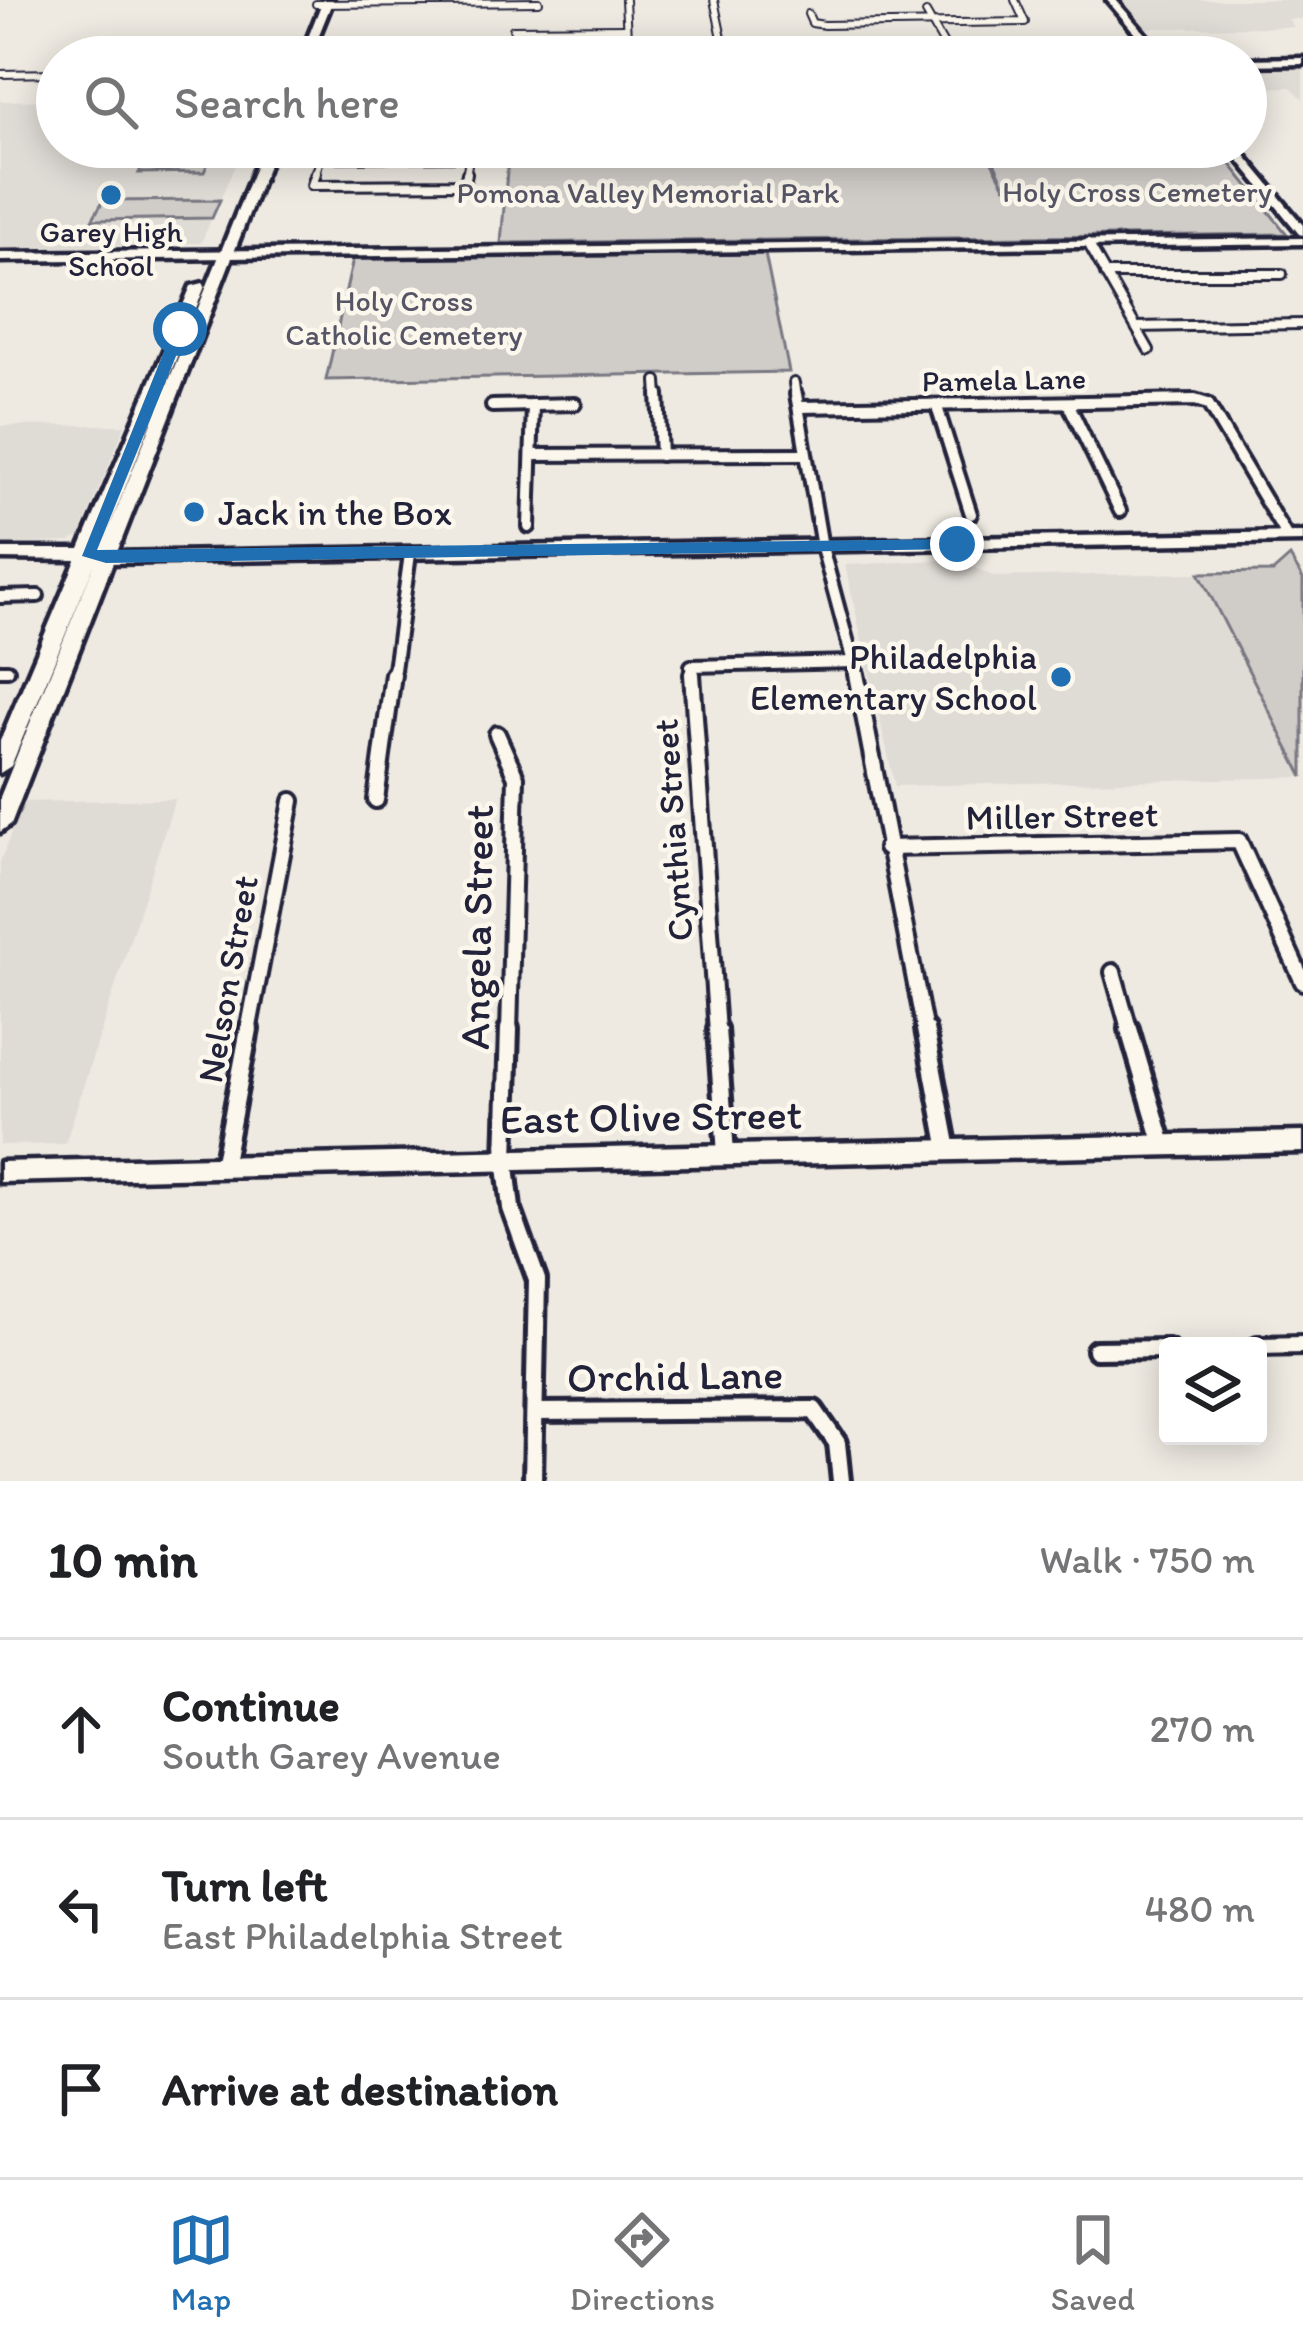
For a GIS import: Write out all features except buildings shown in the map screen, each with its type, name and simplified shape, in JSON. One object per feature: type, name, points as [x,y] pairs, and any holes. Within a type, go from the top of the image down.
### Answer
[{"type":"main road","points":[[304,36],[322,2]]},
{"type":"main road","points":[[0,766],[148,429],[254,168]]},
{"type":"main road","points":[[0,554],[92,558]]},
{"type":"main road","points":[[0,566],[92,558]]},
{"type":"main road","points":[[1,817],[92,558]]},
{"type":"street","points":[[625,0],[627,36]]},
{"type":"street","points":[[714,0],[722,36]]},
{"type":"street","points":[[810,18],[933,24],[1025,22],[1015,0]]},
{"type":"street","points":[[1111,0],[1142,36]]},
{"type":"street","points":[[322,2],[539,2]]},
{"type":"street","points":[[926,13],[940,36]]},
{"type":"street","points":[[513,29],[626,28]]},
{"type":"street","points":[[1267,62],[1303,61]]},
{"type":"street","points":[[0,74],[36,73]]},
{"type":"street","points":[[318,168],[312,185],[465,184],[468,168]]},
{"type":"street","points":[[1249,168],[1303,237]]},
{"type":"street","points":[[0,257],[1303,237]]},
{"type":"street","points":[[1088,243],[1149,350]]},
{"type":"street","points":[[1106,274],[1282,274]]},
{"type":"street","points":[[1136,327],[1303,324]]},
{"type":"street","points":[[656,382],[661,455]]},
{"type":"street","points":[[794,383],[822,547],[854,662],[886,848],[948,1150]]},
{"type":"street","points":[[1068,403],[1120,511]]},
{"type":"street","points":[[492,406],[575,404]]},
{"type":"street","name":"Pamela Lane","points":[[800,407],[1208,404],[1295,537]]},
{"type":"street","points":[[530,527],[533,405]]},
{"type":"street","points":[[937,407],[971,514]]},
{"type":"street","points":[[532,458],[806,454]]},
{"type":"street","points":[[92,558],[1295,537]]},
{"type":"street","points":[[376,800],[410,554]]},
{"type":"street","points":[[0,597],[38,596]]},
{"type":"street","name":"Cynthia Street","points":[[726,1154],[691,666],[854,662]]},
{"type":"street","name":"Angela Street","points":[[497,734],[516,777],[506,1158],[511,1208],[537,1280],[533,1481]]},
{"type":"street","name":"Nelson Street","points":[[223,1167],[292,801]]},
{"type":"street","name":"Miller Street","points":[[886,848],[1239,841],[1303,982]]},
{"type":"street","points":[[1113,972],[1163,1145]]},
{"type":"street","name":"East Olive Street","points":[[0,1172],[1303,1142]]},
{"type":"street","points":[[1267,1346],[1303,1345]]},
{"type":"street","points":[[1096,1351],[1159,1348]]},
{"type":"street","name":"Orchid Lane","points":[[536,1412],[814,1409],[837,1443],[841,1481]]},
{"type":"shaded area","points":[[1122,0],[1303,0],[1303,19],[1288,19],[1294,27],[1144,28]]},
{"type":"shaded area","points":[[1267,65],[1303,65],[1303,99],[1291,87],[1267,88]]},
{"type":"shaded area","name":"Garey High School","points":[[36,100],[36,168],[234,168],[201,243],[0,249],[0,101]]},
{"type":"shaded area","points":[[125,425],[79,537],[68,542],[0,544],[0,426]]},
{"type":"shaded area","name":"Philadelphia Elementary School","points":[[955,559],[995,577],[1199,573],[1302,777],[895,786],[845,565]]},
{"type":"shaded area","points":[[175,799],[65,1144],[0,1145],[0,862],[23,802]]},
{"type":"green space","points":[[142,168],[206,168],[204,172],[139,173]]},
{"type":"green space","name":"Pomona Valley Memorial Park","points":[[507,168],[995,168],[1006,188],[997,168],[1234,168],[1287,234],[501,243]]},
{"type":"green space","points":[[220,200],[212,218],[92,220],[103,201]]},
{"type":"green space","name":"Holy Cross Catholic Cemetery","points":[[765,254],[789,372],[326,380],[353,259]]},
{"type":"green space","points":[[1290,557],[1303,579],[1303,777],[1199,573],[1273,572]]},
{"type":"place","name":"Garey High School","points":[[111,195]]},
{"type":"place","name":"Jack in the Box","points":[[194,512]]},
{"type":"place","name":"Philadelphia Elementary School","points":[[1061,677]]},
{"type":"route","points":[[180,329],[88,553],[106,558],[957,544]]},
{"type":"park label","name":"Holy Cross Cemetery","points":[[1137,192]]}]
